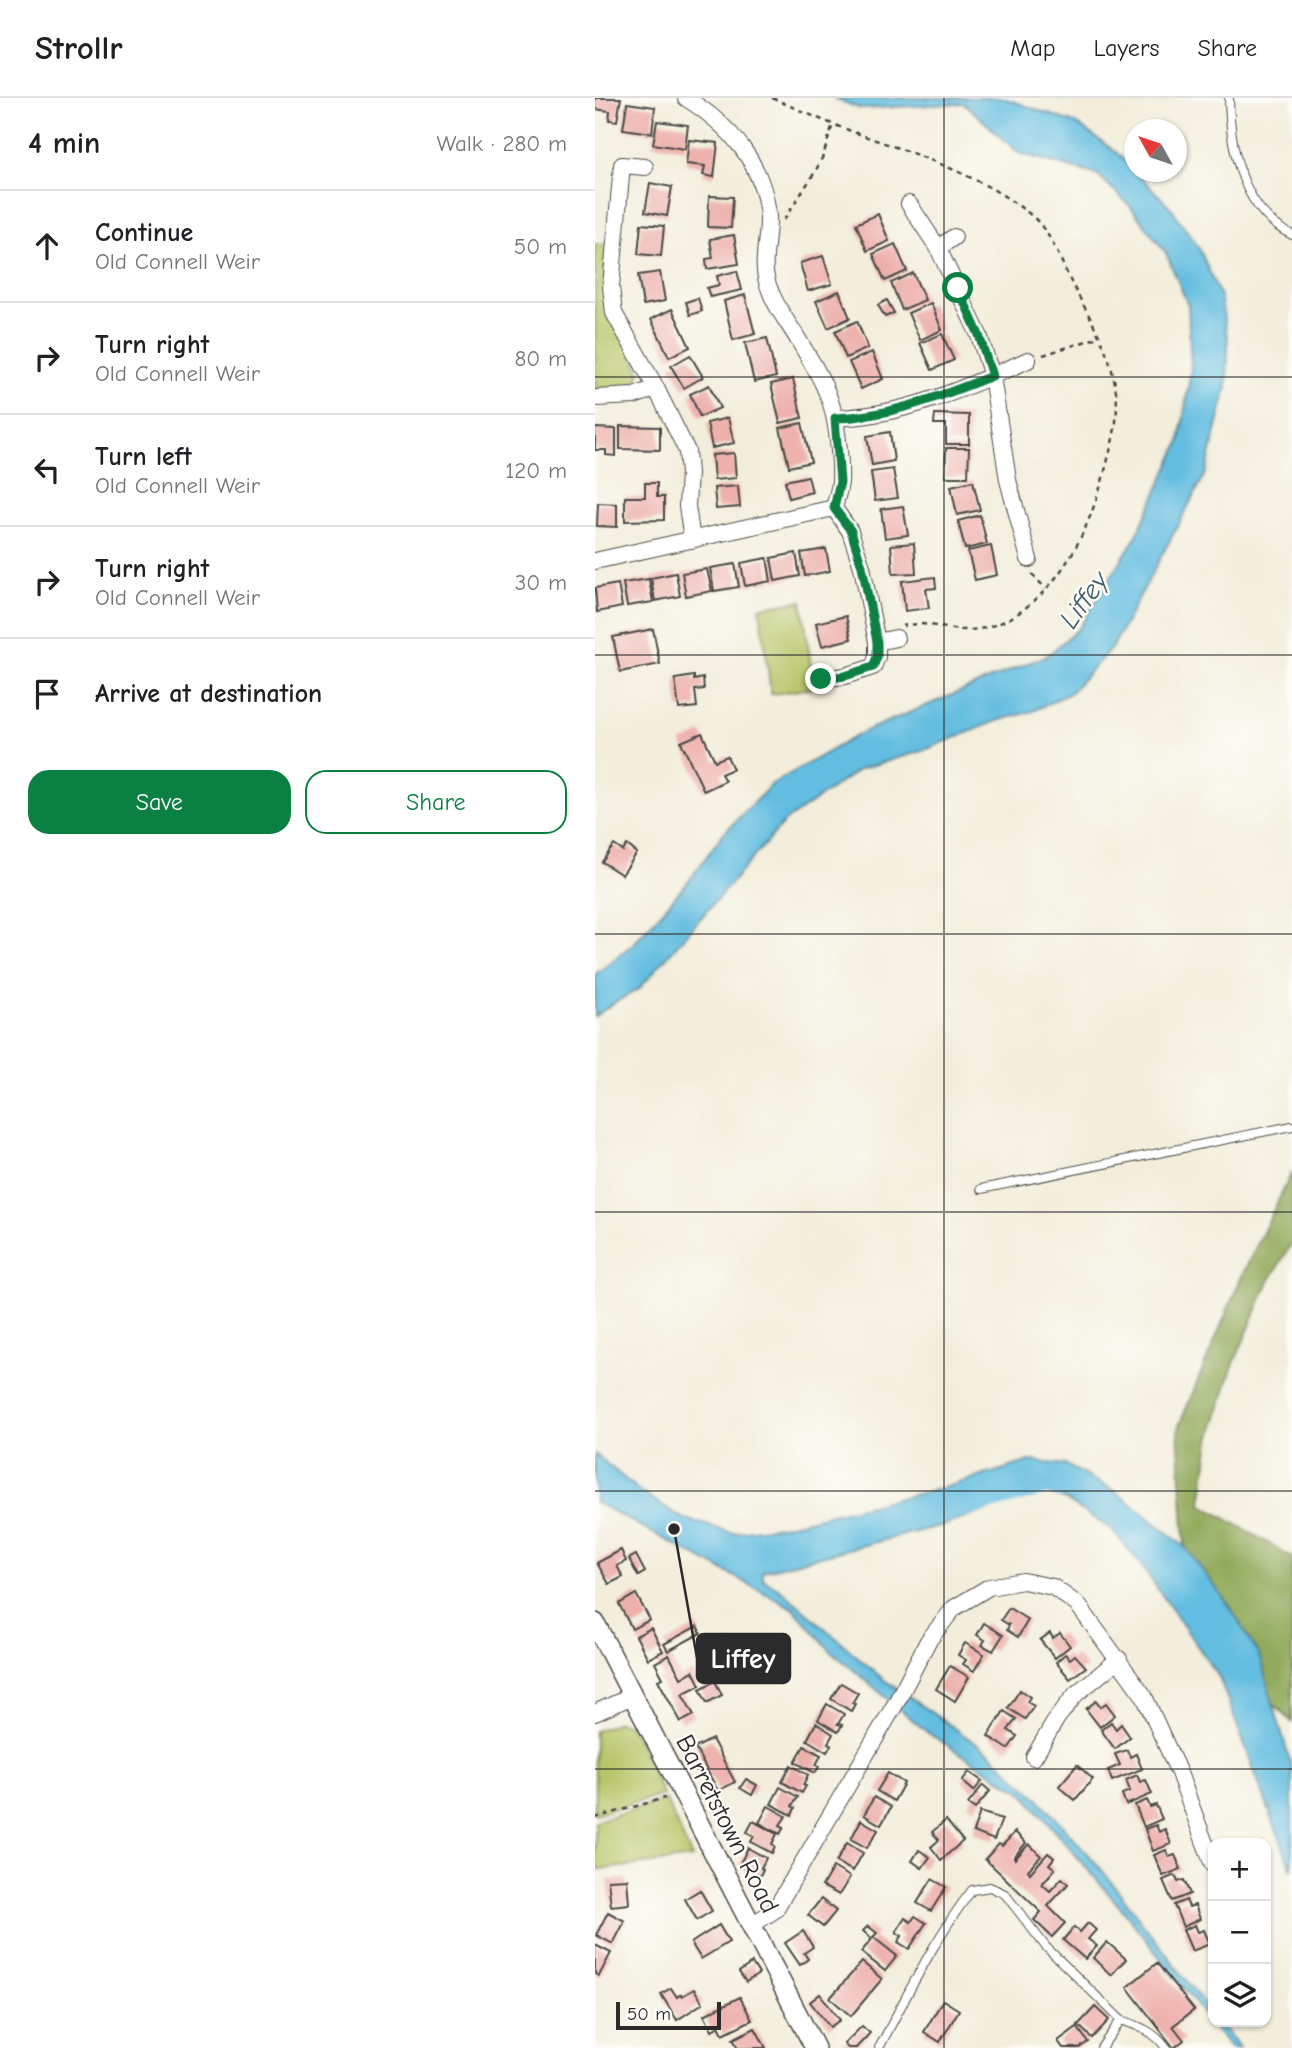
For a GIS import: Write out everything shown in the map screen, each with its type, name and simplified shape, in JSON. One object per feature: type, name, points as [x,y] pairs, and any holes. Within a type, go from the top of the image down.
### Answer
[{"type":"street","points":[[686,98],[726,127],[753,162],[768,217],[765,246],[766,282],[776,307],[798,339],[829,396],[835,418],[840,482],[834,508],[851,531],[862,566],[877,642],[877,657],[873,667],[845,676],[821,679]]},
{"type":"street","points":[[645,167],[622,165],[611,287],[614,313],[687,451],[687,506],[692,540]]},
{"type":"street","points":[[909,204],[938,248],[979,335],[992,376],[1008,480],[1029,559]]},
{"type":"street","points":[[938,248],[954,237]]},
{"type":"street","points":[[835,418],[858,417],[926,402],[1028,360]]},
{"type":"street","points":[[595,398],[634,396],[656,388]]},
{"type":"street","points":[[595,561],[834,508]]},
{"type":"street","points":[[1022,529],[1038,523]]},
{"type":"street","points":[[877,642],[896,638]]},
{"type":"street","points":[[750,1926],[775,1910],[896,1703],[928,1641],[954,1608],[989,1587],[1023,1581],[1053,1587],[1078,1605],[1144,1696],[1179,1773],[1208,1851]]},
{"type":"street","name":"Barretstown Road","points":[[595,1623],[815,2048]]},
{"type":"street","points":[[1034,1757],[1057,1718],[1076,1694],[1119,1660]]},
{"type":"street","points":[[595,1713],[632,1696]]},
{"type":"lane","points":[[1229,98],[1235,155],[1244,181],[1262,212],[1292,235]]},
{"type":"lane","points":[[981,1189],[1292,1126]]},
{"type":"lane","points":[[879,2048],[928,1955],[957,1910],[972,1890],[990,1887],[1005,1894],[1046,1947],[1121,2020],[1142,2026],[1166,2048]]},
{"type":"lane","points":[[1101,2048],[1121,2020]]},
{"type":"path","points":[[783,222],[815,172],[833,124]]},
{"type":"path","points":[[1028,360],[1099,337]]},
{"type":"path","points":[[595,1818],[667,1797],[681,1790]]},
{"type":"green space","points":[[595,244],[607,245],[604,286],[640,371],[634,384],[617,392],[595,392]]},
{"type":"green space","points":[[802,601],[814,688],[771,694],[760,607]]},
{"type":"green space","points":[[1292,1172],[1292,1243],[1268,1283],[1232,1368],[1210,1440],[1201,1504],[1292,1557],[1292,1722],[1271,1701],[1259,1655],[1228,1604],[1185,1547],[1178,1428],[1242,1276]]},
{"type":"green space","points":[[618,1722],[632,1728],[663,1795],[595,1814],[595,1731]]},
{"type":"green space","points":[[666,1800],[692,1858],[595,1870],[595,1821]]},
{"type":"water","points":[[833,98],[1004,98],[1077,124],[1124,160],[1124,182],[1145,182],[1172,209],[1200,250],[1220,296],[1228,342],[1227,387],[1206,473],[1113,646],[1070,693],[1033,711],[997,721],[922,751],[860,769],[784,822],[639,989],[595,1016],[595,975],[633,944],[689,881],[722,835],[772,784],[863,732],[1048,655],[1079,628],[1137,535],[1180,442],[1191,369],[1188,305],[1166,253],[1130,206],[1098,175],[1019,153],[964,103],[861,109]]},
{"type":"water","points":[[595,1454],[637,1489],[682,1518],[733,1533],[786,1525],[946,1487],[1030,1461],[1066,1465],[1115,1491],[1185,1547],[1228,1604],[1259,1655],[1292,1768],[1292,1871],[1219,1677],[1139,1562],[1112,1530],[1064,1499],[1021,1484],[1009,1490],[989,1510],[947,1524],[762,1571],[764,1580],[780,1589],[883,1679],[990,1753],[1039,1799],[1102,1870],[1208,2008],[1208,2020],[1126,1914],[1023,1793],[928,1733],[831,1651],[793,1608],[595,1502]]},
{"type":"water","points":[[1214,2027],[1223,2027],[1240,2048],[1230,2048]]},
{"type":"building","points":[[595,98],[621,98],[617,121],[609,120],[610,111],[595,109]]},
{"type":"building","points":[[627,103],[655,107],[652,133],[623,129]]},
{"type":"building","points":[[657,121],[688,125],[685,149],[653,144]]},
{"type":"building","points":[[689,140],[718,143],[714,177],[703,175],[705,166],[686,164]]},
{"type":"building","points":[[650,183],[672,187],[667,216],[645,212]]},
{"type":"building","points":[[709,196],[733,197],[731,228],[708,227]]},
{"type":"building","points":[[878,214],[889,241],[867,251],[856,224]]},
{"type":"building","points":[[641,224],[664,226],[661,256],[638,254]]},
{"type":"building","points":[[734,235],[739,264],[707,269],[706,259],[713,258],[710,239]]},
{"type":"building","points":[[895,244],[907,271],[885,281],[873,254]]},
{"type":"building","points":[[823,256],[832,284],[808,291],[800,263]]},
{"type":"building","points":[[737,271],[742,290],[710,297],[707,288],[719,285],[717,276]]},
{"type":"building","points":[[660,272],[665,301],[643,305],[638,275]]},
{"type":"building","points":[[913,273],[925,300],[902,310],[891,283]]},
{"type":"building","points":[[839,291],[850,318],[828,328],[816,301]]},
{"type":"building","points":[[745,295],[755,334],[733,340],[724,301]]},
{"type":"building","points":[[698,298],[702,311],[690,315],[686,302]]},
{"type":"building","points":[[887,300],[894,313],[885,317],[878,305]]},
{"type":"building","points":[[931,303],[942,330],[920,340],[908,313]]},
{"type":"building","points":[[672,309],[690,347],[669,357],[651,319]]},
{"type":"building","points":[[857,321],[868,348],[846,358],[835,331]]},
{"type":"building","points":[[942,334],[954,360],[932,370],[920,343]]},
{"type":"building","points":[[767,338],[776,377],[754,382],[745,343]]},
{"type":"building","points":[[872,352],[883,379],[861,389],[849,362]]},
{"type":"building","points":[[690,355],[703,377],[684,388],[671,366]]},
{"type":"building","points":[[793,379],[802,418],[780,423],[771,384]]},
{"type":"building","points":[[709,385],[720,408],[700,417],[690,394]]},
{"type":"building","points":[[935,414],[969,415],[969,444],[946,444],[946,424],[934,424]]},
{"type":"building","points":[[728,418],[734,443],[712,448],[707,423]]},
{"type":"building","points":[[802,423],[811,462],[789,467],[780,428]]},
{"type":"building","points":[[620,426],[660,427],[660,450],[620,449]]},
{"type":"building","points":[[595,428],[616,429],[616,456],[606,455],[606,450],[595,450]]},
{"type":"building","points":[[890,432],[894,461],[872,465],[867,436]]},
{"type":"building","points":[[946,448],[969,448],[968,477],[945,477]]},
{"type":"building","points":[[734,453],[736,478],[714,480],[712,455]]},
{"type":"building","points":[[893,469],[898,498],[875,501],[871,472]]},
{"type":"building","points":[[808,476],[812,492],[789,498],[785,481]]},
{"type":"building","points":[[973,481],[980,510],[957,515],[951,486]]},
{"type":"building","points":[[645,483],[657,483],[657,497],[664,497],[664,520],[625,521],[625,497],[645,497]]},
{"type":"building","points":[[738,486],[740,507],[716,509],[714,488]]},
{"type":"building","points":[[598,503],[617,504],[617,527],[597,526]]},
{"type":"building","points":[[903,506],[908,535],[885,538],[881,509]]},
{"type":"building","points":[[980,515],[987,544],[965,549],[958,521]]},
{"type":"building","points":[[914,543],[916,573],[893,574],[891,545]]},
{"type":"building","points":[[991,546],[997,575],[975,580],[968,551]]},
{"type":"building","points":[[826,549],[830,571],[805,576],[801,553]]},
{"type":"building","points":[[796,553],[800,576],[775,581],[771,558]]},
{"type":"building","points":[[767,558],[771,581],[745,586],[741,563]]},
{"type":"building","points":[[735,564],[739,587],[714,591],[710,568]]},
{"type":"building","points":[[707,569],[712,591],[686,596],[682,573]]},
{"type":"building","points":[[676,573],[680,596],[655,601],[651,578]]},
{"type":"building","points":[[935,577],[936,588],[926,589],[929,608],[905,611],[902,581]]},
{"type":"building","points":[[649,579],[653,602],[627,606],[623,583]]},
{"type":"building","points":[[618,584],[622,607],[597,612],[595,588]]},
{"type":"building","points":[[846,616],[851,639],[822,646],[816,623]]},
{"type":"building","points":[[653,629],[660,664],[620,672],[613,637]]},
{"type":"building","points":[[694,676],[694,680],[703,678],[704,689],[695,690],[697,707],[679,709],[675,679]]},
{"type":"building","points":[[702,733],[715,761],[727,756],[733,769],[721,774],[725,781],[704,791],[681,742]]},
{"type":"building","points":[[614,845],[623,851],[627,845],[637,853],[622,875],[602,862]]},
{"type":"building","points":[[621,1550],[626,1561],[617,1566],[623,1577],[609,1584],[597,1563]]},
{"type":"building","points":[[636,1555],[645,1572],[638,1576],[629,1559]]},
{"type":"building","points":[[636,1594],[650,1620],[632,1629],[619,1604]]},
{"type":"building","points":[[1009,1608],[1028,1620],[1018,1637],[1007,1630],[1009,1625],[1001,1620]]},
{"type":"building","points":[[984,1623],[1003,1635],[993,1651],[982,1645],[985,1640],[977,1635]]},
{"type":"building","points":[[697,1626],[701,1633],[668,1651],[664,1644]]},
{"type":"building","points":[[651,1628],[663,1651],[648,1659],[636,1636]]},
{"type":"building","points":[[1050,1633],[1053,1638],[1060,1633],[1070,1646],[1055,1658],[1040,1640]]},
{"type":"building","points":[[965,1643],[984,1654],[974,1671],[963,1664],[966,1660],[958,1655]]},
{"type":"building","points":[[1065,1654],[1070,1659],[1075,1655],[1086,1667],[1070,1679],[1056,1662]]},
{"type":"building","points":[[669,1655],[681,1678],[693,1671],[700,1685],[682,1694],[694,1715],[681,1722],[658,1680],[663,1678],[655,1663]]},
{"type":"building","points":[[950,1666],[969,1677],[955,1701],[936,1689]]},
{"type":"building","points":[[715,1681],[722,1695],[707,1703],[700,1689]]},
{"type":"building","points":[[841,1683],[858,1693],[851,1711],[831,1699]]},
{"type":"building","points":[[1020,1690],[1030,1697],[1027,1702],[1034,1706],[1025,1719],[1008,1708]]},
{"type":"building","points":[[1096,1701],[1100,1707],[1106,1703],[1115,1715],[1100,1727],[1086,1709]]},
{"type":"building","points":[[827,1704],[844,1714],[838,1724],[842,1725],[838,1732],[818,1720]]},
{"type":"building","points":[[1004,1711],[1016,1719],[1008,1730],[1017,1736],[1008,1749],[988,1736]]},
{"type":"building","points":[[1111,1722],[1116,1729],[1121,1724],[1130,1737],[1115,1749],[1101,1730]]},
{"type":"building","points":[[816,1723],[833,1734],[827,1752],[807,1740]]},
{"type":"building","points":[[712,1739],[735,1782],[718,1791],[695,1748]]},
{"type":"building","points":[[804,1746],[821,1755],[815,1773],[795,1762]]},
{"type":"building","points":[[1127,1750],[1130,1757],[1136,1754],[1142,1769],[1112,1781],[1108,1770],[1120,1765],[1115,1754]]},
{"type":"building","points":[[791,1765],[808,1775],[802,1793],[782,1782]]},
{"type":"building","points":[[1077,1765],[1093,1779],[1075,1800],[1059,1786]]},
{"type":"building","points":[[969,1772],[982,1781],[974,1791],[962,1781]]},
{"type":"building","points":[[888,1773],[904,1783],[894,1801],[877,1791]]},
{"type":"building","points":[[1137,1775],[1140,1782],[1146,1780],[1152,1794],[1126,1805],[1122,1794],[1130,1791],[1126,1780]]},
{"type":"building","points":[[746,1779],[757,1785],[752,1795],[740,1788]]},
{"type":"building","points":[[983,1785],[990,1791],[975,1809],[968,1804]]},
{"type":"building","points":[[780,1787],[798,1797],[792,1806],[795,1808],[792,1815],[771,1804]]},
{"type":"building","points":[[874,1797],[891,1807],[881,1825],[864,1815]]},
{"type":"building","points":[[1147,1800],[1150,1807],[1156,1805],[1162,1819],[1144,1827],[1135,1805]]},
{"type":"building","points":[[768,1806],[786,1816],[780,1825],[784,1827],[780,1834],[759,1823]]},
{"type":"building","points":[[980,1812],[1002,1819],[994,1840],[973,1832]]},
{"type":"building","points":[[861,1820],[878,1830],[867,1848],[851,1839]]},
{"type":"building","points":[[946,1820],[963,1841],[941,1860],[931,1847],[939,1840],[932,1832]]},
{"type":"building","points":[[753,1821],[777,1834],[772,1844],[775,1846],[772,1853],[751,1842],[754,1836],[747,1832]]},
{"type":"building","points":[[1156,1825],[1159,1832],[1165,1829],[1171,1844],[1153,1851],[1145,1829]]},
{"type":"building","points":[[1015,1832],[1026,1843],[1015,1859],[1029,1844],[1041,1856],[1028,1870],[1030,1873],[1048,1853],[1054,1858],[1049,1864],[1055,1869],[1042,1884],[1050,1891],[1062,1878],[1068,1884],[1048,1906],[1065,1923],[1052,1937],[1034,1920],[1041,1912],[985,1859]]},
{"type":"building","points":[[847,1843],[863,1853],[853,1871],[836,1862]]},
{"type":"building","points":[[748,1848],[766,1858],[760,1876],[739,1865]]},
{"type":"building","points":[[919,1850],[930,1857],[922,1868],[912,1861]]},
{"type":"building","points":[[1166,1850],[1169,1857],[1175,1855],[1181,1869],[1163,1876],[1154,1855]]},
{"type":"building","points":[[833,1867],[850,1877],[839,1895],[822,1886]]},
{"type":"building","points":[[1175,1875],[1178,1882],[1184,1880],[1190,1894],[1172,1901],[1163,1880]]},
{"type":"building","points":[[627,1879],[629,1904],[611,1906],[608,1880]]},
{"type":"building","points":[[932,1879],[946,1887],[931,1911],[917,1903]]},
{"type":"building","points":[[700,1890],[712,1911],[697,1920],[685,1899]]},
{"type":"building","points":[[821,1899],[836,1911],[823,1927],[808,1915]]},
{"type":"building","points":[[1186,1900],[1189,1907],[1195,1905],[1200,1919],[1183,1927],[1174,1905]]},
{"type":"building","points":[[608,1912],[625,1921],[613,1944],[596,1935]]},
{"type":"building","points":[[915,1916],[926,1923],[909,1949],[898,1942],[902,1936],[896,1932],[905,1918],[911,1922]]},
{"type":"building","points":[[1088,1923],[1096,1930],[1088,1939],[1097,1946],[1085,1959],[1063,1940],[1074,1927],[1080,1932]]},
{"type":"building","points":[[719,1925],[729,1942],[701,1959],[691,1943]]},
{"type":"building","points":[[1195,1925],[1198,1932],[1204,1930],[1208,1945],[1192,1951],[1183,1930]]},
{"type":"building","points":[[868,1926],[877,1933],[873,1937],[897,1956],[885,1971],[861,1952],[872,1939],[863,1931]]},
{"type":"building","points":[[803,1931],[813,1947],[804,1953],[808,1959],[800,1965],[785,1943]]},
{"type":"building","points":[[1107,1942],[1126,1959],[1111,1975],[1093,1958]]},
{"type":"building","points":[[595,1945],[611,1953],[599,1976],[595,1974]]},
{"type":"building","points":[[862,1962],[882,1979],[851,2016],[830,1998]]},
{"type":"building","points":[[752,1963],[759,1974],[746,1982],[739,1972]]},
{"type":"building","points":[[1157,1963],[1194,2010],[1173,2026],[1184,2040],[1174,2048],[1127,1987]]},
{"type":"building","points":[[671,1988],[677,1997],[694,1989],[703,2003],[677,2020],[661,1994]]},
{"type":"building","points":[[820,1994],[840,2020],[830,2027],[810,2002]]},
{"type":"building","points":[[740,1997],[752,2020],[723,2034],[719,2026],[712,2030],[704,2015]]},
{"type":"building","points":[[943,2000],[959,2010],[940,2042],[924,2032]]},
{"type":"building","points":[[1095,2007],[1109,2020],[1092,2038],[1078,2025]]},
{"type":"building","points":[[862,2026],[870,2033],[856,2048],[848,2048],[844,2044]]},
{"type":"building","points":[[1077,2027],[1088,2042],[1079,2048],[1063,2048],[1058,2041]]},
{"type":"building","points":[[755,2028],[766,2048],[738,2048],[733,2039]]},
{"type":"waterway","name":"Liffey","points":[[973,1503],[1051,1481],[1058,1486]]},
{"type":"place","name":"Liffey","points":[[674,1529]]},
{"type":"route","points":[[821,679],[845,676],[873,667],[877,657],[877,642],[862,566],[851,531],[834,508],[840,482],[835,418],[897,410],[926,402],[992,376],[979,335],[958,288]]}]
